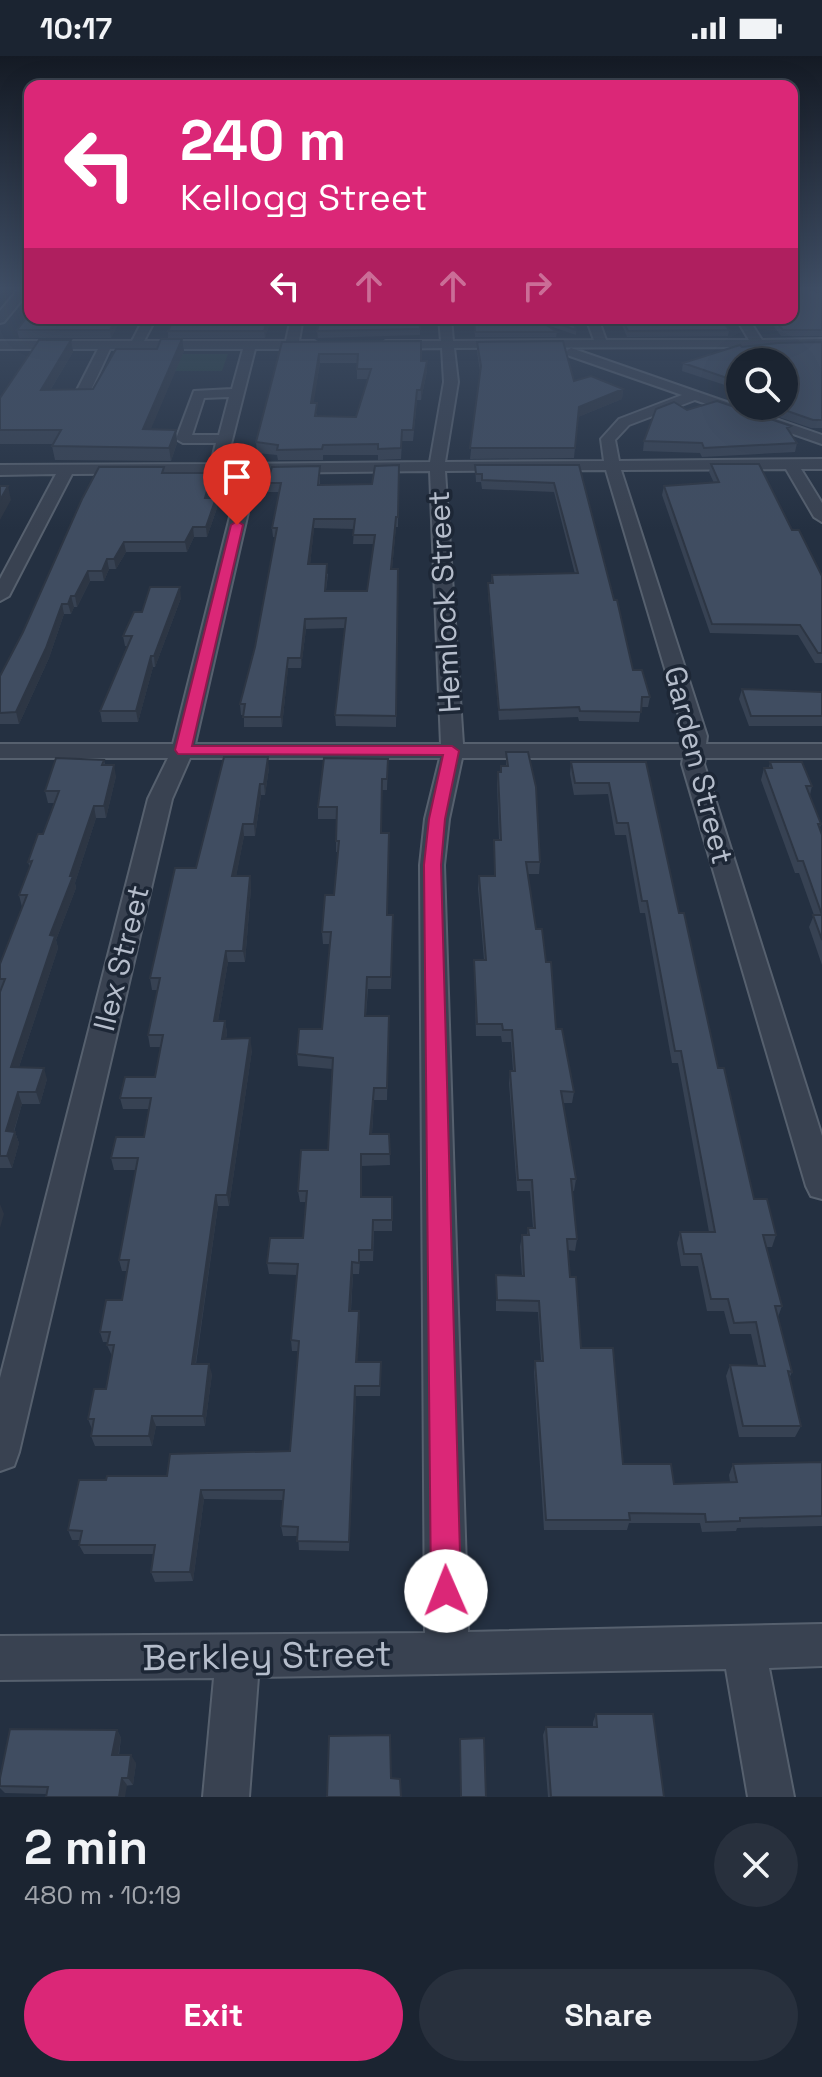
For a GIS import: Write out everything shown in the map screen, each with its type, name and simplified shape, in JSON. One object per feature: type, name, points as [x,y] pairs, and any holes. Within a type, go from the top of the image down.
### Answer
[{"type":"street","points":[[83,392],[95,367]]},
{"type":"street","points":[[217,469],[244,367]]},
{"type":"street","name":"Hemlock Street","points":[[447,1654],[432,865],[437,819],[452,751],[437,466],[451,382],[450,367]]},
{"type":"street","points":[[615,367],[822,440]]},
{"type":"street","points":[[225,439],[183,439],[199,394],[237,393]]},
{"type":"street","name":"Garden Street","points":[[695,395],[617,427],[608,439],[612,465],[696,736],[693,764],[822,1186]]},
{"type":"street","points":[[791,464],[822,517]]},
{"type":"street","points":[[0,470],[822,464]]},
{"type":"street","name":"Ilex Street","points":[[0,1452],[160,799],[183,750],[250,468]]},
{"type":"street","points":[[0,596],[66,470]]},
{"type":"street","points":[[0,751],[822,751]]},
{"type":"street","name":"Berkley Street","points":[[0,1658],[447,1654],[822,1645]]},
{"type":"street","points":[[744,1646],[771,1797]]},
{"type":"street","points":[[226,1797],[238,1656]]},
{"type":"green space","points":[[153,367],[223,367],[222,371],[151,371]]},
{"type":"building","points":[[21,367],[55,367],[41,390],[93,389],[106,367],[170,367],[143,429],[176,430],[169,448],[52,446],[61,430],[0,430],[0,398]]},
{"type":"building","points":[[275,367],[317,367],[311,403],[317,403],[315,416],[356,417],[371,369],[357,367],[426,367],[421,390],[417,390],[413,430],[402,430],[401,448],[378,449],[378,444],[277,450],[278,445],[256,442]]},
{"type":"building","points":[[481,367],[570,367],[574,381],[591,376],[623,389],[579,407],[575,448],[470,448]]},
{"type":"building","points":[[696,367],[726,367],[726,378]]},
{"type":"building","points":[[798,367],[822,367],[822,420],[798,415]]},
{"type":"building","points":[[717,401],[726,404],[726,420],[773,420],[791,426],[787,428],[797,443],[704,448],[702,443],[644,441],[656,409],[674,402],[687,410]]},
{"type":"building","points":[[711,464],[759,464],[792,530],[799,530],[822,576],[822,653],[818,653],[800,625],[712,624],[664,486],[719,482]]},
{"type":"building","points":[[399,465],[398,517],[391,569],[398,569],[396,716],[335,715],[346,618],[305,619],[301,658],[288,658],[281,717],[243,717],[245,704],[240,704],[255,647],[277,528],[272,528],[281,483],[267,483],[272,467],[320,466],[318,485],[372,484],[375,466]],"holes":[[[314,519],[355,519],[353,535],[375,535],[367,591],[325,591],[327,564],[308,564]]]},
{"type":"building","points":[[475,465],[579,465],[633,670],[642,670],[650,697],[642,697],[641,712],[580,711],[579,707],[499,710],[488,583],[493,583],[492,575],[578,573],[554,483],[482,480],[482,474],[476,474]]},
{"type":"building","points":[[99,467],[164,467],[162,473],[212,473],[205,498],[216,498],[206,527],[193,527],[185,542],[124,542],[114,559],[107,559],[102,571],[88,571],[75,596],[71,596],[68,604],[62,604],[46,648],[16,712],[0,713],[0,676]]},
{"type":"building","points":[[0,486],[8,486],[0,500]]},
{"type":"building","points":[[150,587],[180,587],[154,656],[151,656],[136,711],[100,711],[132,636],[123,636],[134,612],[142,612]]},
{"type":"building","points":[[742,689],[822,692],[822,716],[751,716]]},
{"type":"building","points":[[506,752],[528,752],[536,787],[540,862],[526,862],[536,929],[542,929],[546,962],[551,962],[556,1029],[562,1029],[574,1092],[561,1091],[576,1179],[571,1179],[577,1239],[567,1239],[570,1277],[576,1277],[581,1348],[613,1348],[623,1464],[671,1464],[674,1484],[737,1482],[733,1464],[822,1462],[822,1516],[706,1522],[705,1514],[629,1513],[630,1520],[546,1520],[535,1361],[543,1361],[539,1301],[497,1300],[496,1275],[524,1276],[522,1235],[529,1235],[528,1228],[535,1228],[532,1180],[518,1180],[510,1071],[515,1071],[512,1030],[503,1030],[502,1024],[477,1024],[474,960],[486,960],[479,876],[495,876],[494,840],[501,840],[498,772],[501,772],[501,766],[508,766]]},
{"type":"building","points":[[224,757],[268,757],[254,824],[243,824],[232,876],[250,876],[243,951],[226,951],[214,1021],[225,1021],[222,1039],[250,1038],[227,1195],[216,1195],[192,1364],[209,1364],[203,1416],[152,1416],[149,1436],[91,1436],[94,1419],[88,1419],[94,1389],[106,1389],[114,1345],[107,1345],[110,1332],[100,1332],[106,1300],[122,1300],[129,1260],[119,1260],[138,1158],[111,1158],[116,1137],[144,1137],[151,1098],[120,1098],[125,1077],[155,1077],[163,1035],[148,1035],[160,978],[150,978],[175,868],[196,868]]},
{"type":"building","points":[[56,758],[104,760],[102,765],[114,765],[104,806],[94,806],[70,876],[73,876],[50,935],[55,936],[11,1067],[44,1068],[36,1092],[18,1092],[6,1131],[15,1132],[7,1156],[0,1156],[0,992],[5,979],[0,979],[0,964],[27,895],[19,895],[32,861],[28,862],[38,834],[43,834],[59,791],[45,791]]},
{"type":"building","points":[[324,758],[388,759],[387,779],[382,779],[381,833],[389,833],[387,915],[393,915],[391,977],[367,977],[365,1016],[389,1016],[387,1088],[374,1088],[370,1134],[389,1134],[390,1154],[361,1154],[361,1197],[392,1197],[392,1220],[373,1220],[372,1250],[359,1250],[359,1263],[352,1262],[349,1311],[359,1311],[356,1362],[381,1362],[380,1386],[355,1386],[349,1542],[297,1541],[298,1527],[281,1526],[284,1490],[201,1490],[190,1572],[151,1572],[155,1545],[79,1545],[82,1531],[68,1530],[79,1480],[106,1480],[107,1476],[167,1476],[170,1454],[290,1451],[299,1341],[291,1340],[298,1264],[267,1263],[270,1238],[303,1238],[307,1191],[298,1191],[301,1150],[328,1150],[333,1058],[297,1054],[299,1029],[322,1029],[331,932],[322,932],[325,895],[334,895],[339,841],[336,841],[337,807],[318,807]]},
{"type":"building","points":[[571,762],[646,762],[679,913],[684,913],[718,1068],[724,1068],[754,1199],[767,1199],[776,1235],[763,1235],[782,1306],[775,1306],[792,1372],[788,1371],[801,1426],[743,1426],[730,1365],[765,1366],[756,1322],[734,1323],[728,1299],[711,1299],[701,1254],[684,1254],[680,1232],[715,1232],[681,1051],[675,1051],[647,901],[642,901],[628,823],[617,823],[609,783],[575,783]]},
{"type":"building","points":[[770,762],[802,762],[812,786],[806,786],[821,824],[818,824],[822,835],[822,915],[803,861],[798,861],[764,768],[772,768]]},
{"type":"building","points":[[813,915],[822,915],[822,940]]},
{"type":"building","points":[[596,1714],[653,1714],[664,1797],[551,1797],[546,1727],[597,1727]]},
{"type":"building","points":[[10,1729],[117,1730],[112,1755],[131,1755],[128,1778],[122,1778],[119,1797],[46,1797],[48,1787],[0,1786]]},
{"type":"building","points":[[390,1735],[391,1778],[400,1779],[401,1797],[327,1797],[329,1736]]},
{"type":"building","points":[[484,1738],[486,1797],[461,1797],[460,1739]]},
{"type":"route","points":[[237,525],[183,750],[452,751],[437,819],[432,865],[446,1591]]}]
